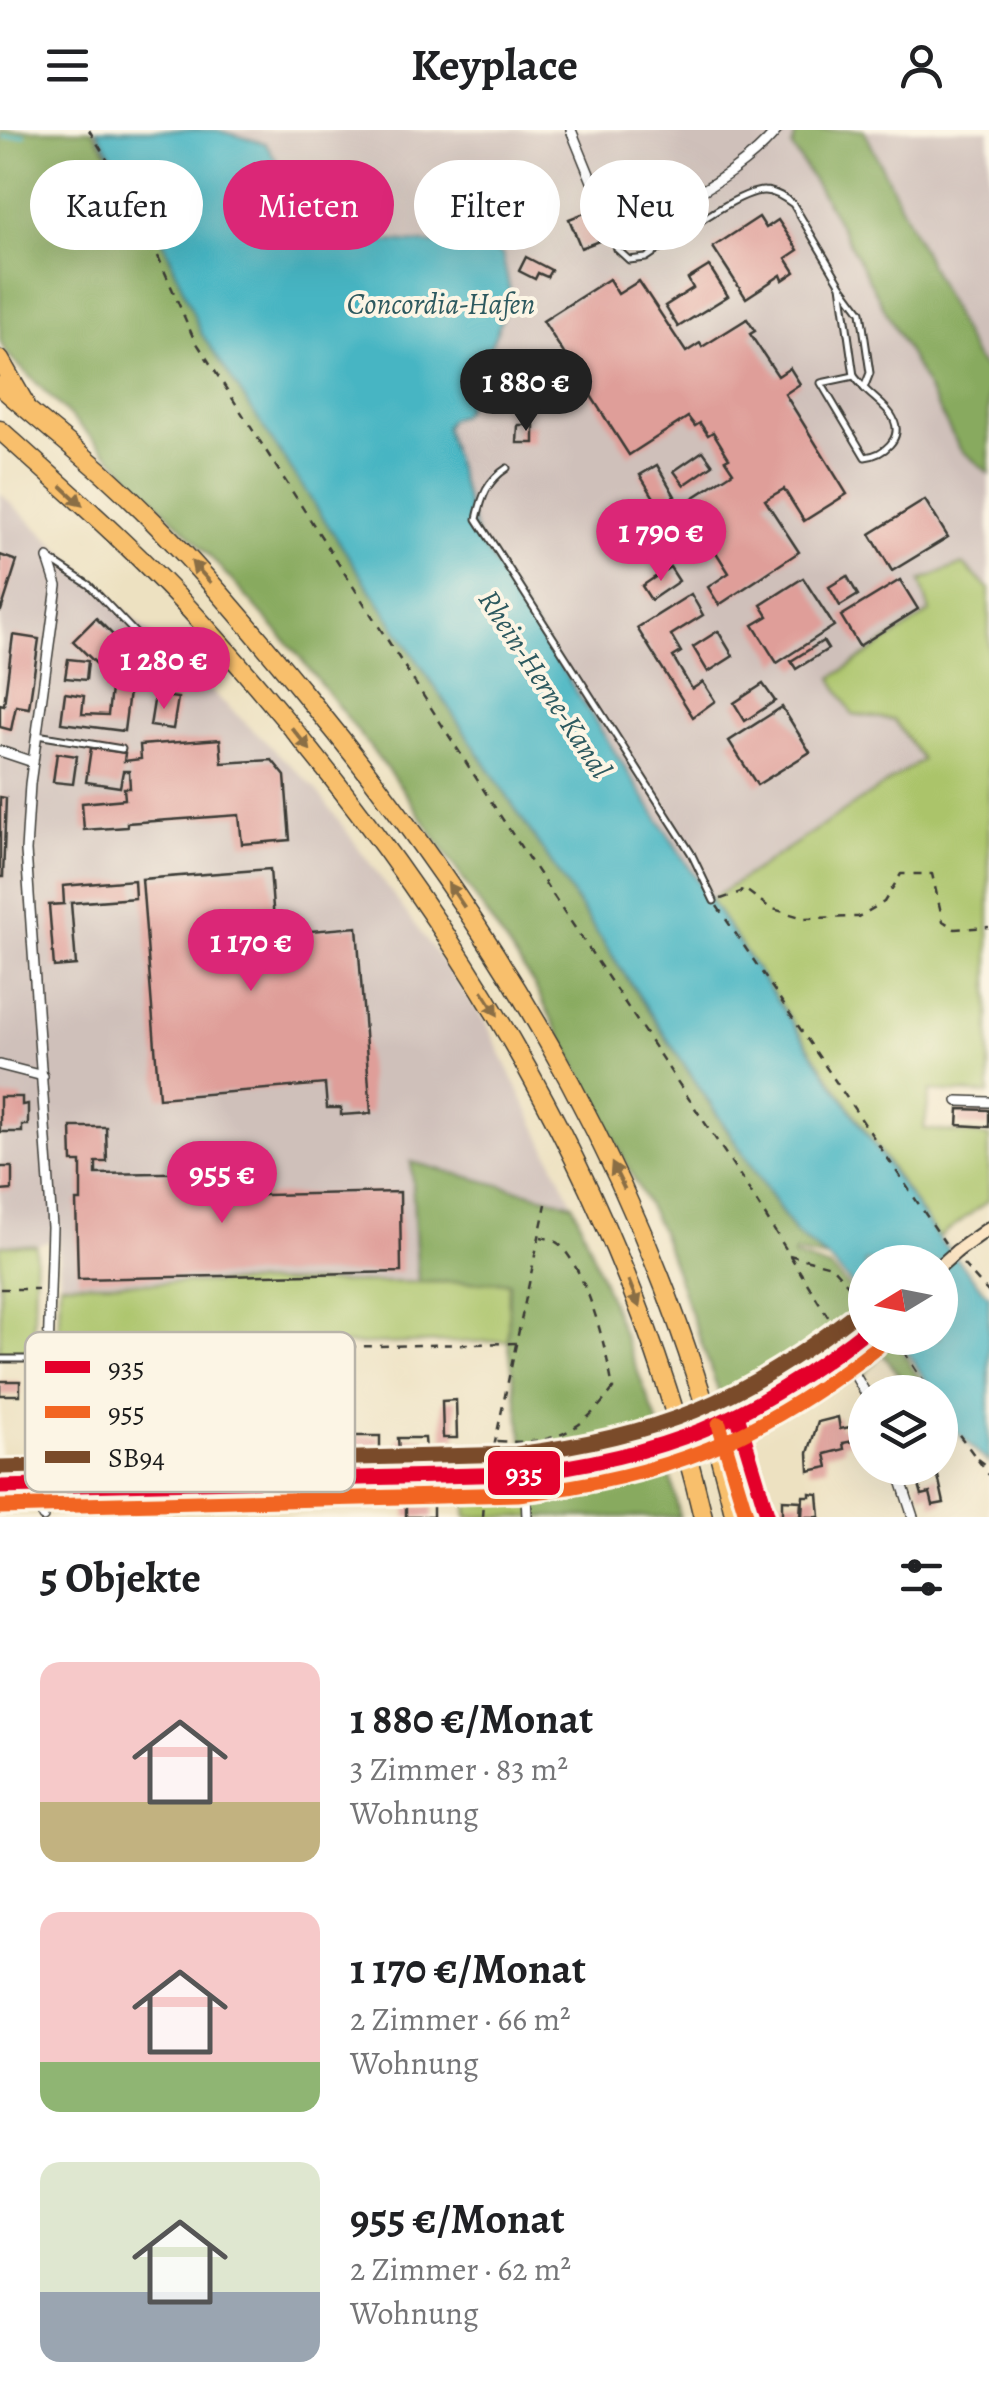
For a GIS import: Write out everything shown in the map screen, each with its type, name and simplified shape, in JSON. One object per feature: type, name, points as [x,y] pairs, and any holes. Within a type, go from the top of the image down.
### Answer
[{"type":"highway","points":[[0,360],[29,411]]},
{"type":"highway","points":[[0,386],[118,488],[194,563],[266,646],[404,821],[524,998],[578,1094],[633,1206],[691,1359],[735,1517]]},
{"type":"highway","points":[[0,430],[155,574],[267,698],[333,777],[497,1014],[550,1107],[603,1216],[667,1386],[703,1517]]},
{"type":"street","points":[[571,130],[583,160]]},
{"type":"street","points":[[709,184],[742,162],[777,130]]},
{"type":"street","points":[[48,558],[56,586],[33,762],[26,865],[52,1227],[49,1332]]},
{"type":"street","points":[[0,751],[33,762]]},
{"type":"street","points":[[0,1066],[43,1076]]},
{"type":"street","points":[[958,1101],[989,1102]]},
{"type":"street","points":[[958,1254],[989,1228]]},
{"type":"street","points":[[355,1478],[526,1473],[648,1453],[733,1420],[786,1390],[848,1345]]},
{"type":"street","points":[[844,1348],[855,1375]]},
{"type":"street","points":[[733,1420],[768,1517]]},
{"type":"street","points":[[526,1473],[527,1517]]},
{"type":"street","points":[[0,1486],[25,1485]]},
{"type":"street","points":[[903,1485],[913,1517]]},
{"type":"street","points":[[43,1517],[45,1492]]},
{"type":"lane","points":[[709,218],[746,194],[767,190],[793,204],[841,285],[862,312],[870,373],[864,388]]},
{"type":"lane","points":[[620,250],[630,260],[646,258],[658,250]]},
{"type":"lane","points":[[841,285],[854,376],[893,418],[895,432],[887,450],[876,456],[865,456],[821,383],[854,376]]},
{"type":"lane","points":[[507,468],[494,476],[482,496],[477,519],[690,853],[714,902]]},
{"type":"lane","points":[[48,558],[89,585],[161,660]]},
{"type":"lane","points":[[38,735],[122,749]]},
{"type":"lane","points":[[0,1359],[25,1357]]},
{"type":"path","points":[[89,130],[145,223],[193,337],[503,820],[743,1180],[825,1310],[844,1348]]},
{"type":"path","points":[[950,1245],[714,902],[742,888],[770,908],[804,918],[858,917],[884,902],[901,874],[932,874],[943,921],[956,928],[989,927]]},
{"type":"path","points":[[483,1517],[486,1475],[546,1204]]},
{"type":"path","points":[[496,1441],[532,1444],[554,1440],[587,1418],[613,1388],[597,1325],[572,1264],[554,1240],[539,1236]]},
{"type":"path","points":[[788,1256],[831,1266],[848,1284]]},
{"type":"path","points":[[958,1256],[989,1294]]},
{"type":"path","points":[[0,1289],[29,1288]]},
{"type":"path","points":[[355,1347],[517,1343]]},
{"type":"path","points":[[958,1434],[989,1476]]},
{"type":"path","points":[[975,1458],[989,1467]]},
{"type":"shaded area","points":[[216,130],[797,130],[792,147],[828,204],[960,449],[989,473],[989,638],[894,720],[922,759],[710,900],[477,537],[445,427],[450,419],[480,250],[560,250],[560,160],[414,160],[414,243],[394,241],[394,160],[277,160],[266,143]]},
{"type":"shaded area","points":[[864,130],[989,130],[989,374],[974,356]]},
{"type":"shaded area","points":[[0,493],[315,788],[486,1022],[573,1204],[412,1163],[418,1282],[60,1283],[58,1239],[36,1245],[0,1245]]},
{"type":"green space","points":[[0,130],[92,130],[112,160],[30,160],[30,250],[167,250],[201,332],[794,1232],[828,1259],[795,1253],[794,1256],[830,1268],[848,1287],[848,1320],[832,1337],[739,1397],[722,1401],[661,1231],[534,985],[401,787],[295,651],[195,540],[5,352],[0,340]]},
{"type":"green space","points":[[797,130],[864,130],[974,356],[989,374],[989,473],[960,449],[828,204],[792,147]]},
{"type":"green space","points":[[963,564],[989,589],[989,1094],[930,1091],[924,1129],[989,1136],[989,1200],[938,1238],[710,900],[922,760],[894,720],[852,714],[832,678],[930,612],[920,581]]},
{"type":"green space","points":[[411,1162],[573,1204],[660,1429],[680,1517],[534,1517],[508,1341],[509,1282],[418,1282]]},
{"type":"green space","points":[[0,1245],[36,1245],[34,1332],[25,1332],[25,1352],[0,1353]]},
{"type":"green space","points":[[509,1282],[508,1341],[355,1344],[355,1332],[59,1332],[60,1283]]},
{"type":"green space","points":[[870,1355],[880,1355],[864,1375],[862,1362]]},
{"type":"green space","points":[[884,1355],[904,1355],[917,1375],[899,1375]]},
{"type":"green space","points":[[530,1493],[534,1517],[466,1517],[467,1497]]},
{"type":"water","points":[[96,130],[216,130],[265,143],[276,160],[223,160],[223,250],[394,250],[394,241],[414,242],[414,250],[492,250],[502,254],[511,296],[463,414],[450,419],[445,427],[477,537],[710,900],[944,1245],[848,1245],[848,1281],[795,1232],[201,333],[167,250],[203,250],[203,160],[115,160]]},
{"type":"water","points":[[958,1261],[989,1296],[989,1463],[958,1433],[958,1375],[922,1375],[909,1355],[958,1355]]},
{"type":"building","points":[[580,215],[580,246],[569,219]]},
{"type":"building","points":[[759,217],[766,228],[778,220],[798,250],[786,258],[795,272],[783,280],[781,275],[746,298],[713,247]]},
{"type":"building","points":[[526,257],[551,270],[547,277],[538,273],[535,279],[519,271]]},
{"type":"building","points":[[709,266],[728,296],[678,327],[665,306],[693,288],[688,279]]},
{"type":"building","points":[[609,279],[618,294],[639,281],[686,352],[700,343],[702,347],[747,319],[755,331],[750,334],[778,376],[790,368],[800,384],[785,394],[847,494],[804,521],[784,489],[765,500],[799,552],[719,605],[708,587],[729,573],[685,503],[733,472],[713,432],[708,435],[700,423],[695,426],[688,417],[629,455],[543,321]]},
{"type":"building","points":[[518,425],[534,425],[534,443],[517,443]]},
{"type":"building","points":[[703,451],[713,465],[684,485],[674,471]]},
{"type":"building","points":[[657,465],[675,496],[659,506],[640,475]]},
{"type":"building","points":[[925,500],[948,537],[892,571],[870,534]]},
{"type":"building","points":[[0,555],[17,561],[1,611],[0,611]]},
{"type":"building","points":[[670,567],[679,581],[651,600],[642,586]]},
{"type":"building","points":[[847,576],[858,595],[840,606],[829,587]]},
{"type":"building","points":[[803,578],[834,626],[777,663],[753,625],[768,616],[761,605]]},
{"type":"building","points":[[900,580],[918,609],[859,646],[841,616]]},
{"type":"building","points":[[691,594],[703,615],[671,635],[681,652],[673,657],[692,689],[703,682],[715,701],[693,717],[637,628]]},
{"type":"building","points":[[96,618],[146,668],[124,691],[73,641]]},
{"type":"building","points":[[718,631],[733,656],[708,672],[693,647]]},
{"type":"building","points":[[13,635],[39,639],[29,708],[16,706],[11,730],[0,727],[0,704],[4,705]]},
{"type":"building","points":[[823,641],[828,649],[796,669],[791,661]]},
{"type":"building","points":[[68,659],[88,661],[86,680],[65,678]]},
{"type":"building","points":[[763,684],[775,701],[745,721],[734,703]]},
{"type":"building","points":[[111,689],[129,692],[124,731],[61,723],[65,693],[84,696],[82,714],[108,715]]},
{"type":"building","points":[[155,695],[178,698],[173,729],[150,726]]},
{"type":"building","points":[[782,707],[810,752],[757,785],[729,741]]},
{"type":"building","points":[[220,739],[222,763],[272,760],[285,776],[290,840],[242,844],[239,815],[84,830],[82,803],[125,799],[124,788],[130,788],[129,771],[123,771],[120,787],[86,782],[91,748],[125,753],[124,761],[141,759],[140,745]]},
{"type":"building","points":[[57,753],[77,756],[73,784],[53,782]]},
{"type":"building","points":[[0,797],[6,798],[3,877],[0,877]]},
{"type":"building","points":[[270,869],[275,934],[357,927],[371,1113],[341,1115],[341,1108],[327,1108],[325,1084],[159,1098],[142,879]]},
{"type":"building","points":[[134,880],[135,898],[71,903],[76,965],[54,967],[49,905],[64,904],[63,886]]},
{"type":"building","points":[[0,1097],[22,1097],[22,1105],[28,1104],[28,1125],[22,1125],[22,1132],[0,1132]]},
{"type":"building","points":[[959,1109],[989,1110],[989,1127],[958,1125]]},
{"type":"building","points":[[71,1127],[106,1127],[107,1162],[96,1162],[96,1174],[224,1172],[225,1196],[400,1192],[401,1272],[78,1279],[76,1201],[81,1201],[81,1162],[72,1162]]},
{"type":"building","points":[[0,1167],[12,1167],[12,1190],[0,1191]]},
{"type":"building","points":[[0,1381],[20,1381],[20,1395],[0,1395]]},
{"type":"building","points":[[456,1400],[457,1438],[443,1438],[442,1401]]},
{"type":"building","points":[[838,1417],[840,1429],[848,1427],[848,1442],[843,1443],[844,1449],[825,1454],[828,1467],[809,1471],[808,1453],[818,1422]]},
{"type":"building","points":[[355,1436],[380,1436],[380,1450],[355,1450]]},
{"type":"building","points":[[398,1438],[425,1438],[426,1452],[399,1452]]},
{"type":"building","points":[[919,1485],[940,1485],[944,1503],[933,1505],[930,1493],[922,1495]]},
{"type":"building","points":[[818,1494],[820,1517],[802,1517],[803,1496]]},
{"type":"building","points":[[782,1500],[801,1501],[800,1517],[782,1517]]},
{"type":"building","points":[[433,1505],[433,1517],[406,1517],[406,1506]]},
{"type":"waterway","points":[[4,137],[25,135]]},
{"type":"transit line","name":"SB94","points":[[355,1458],[516,1454],[566,1447],[655,1425],[734,1393],[848,1319]]},
{"type":"transit line","name":"935","points":[[355,1478],[517,1474],[569,1467],[661,1445],[743,1411],[848,1344]]},
{"type":"transit line","name":"955","points":[[1,1507],[518,1494],[571,1487],[620,1477],[709,1449],[792,1406],[866,1355]]},
{"type":"transit line","name":"935","points":[[738,1418],[768,1517]]},
{"type":"transit line","name":"955","points":[[719,1424],[747,1517]]},
{"type":"transit line","name":"SB94","points":[[0,1467],[25,1466]]},
{"type":"transit line","name":"935","points":[[0,1487],[25,1486]]},
{"type":"water label","name":"Concordia-Hafen","points":[[441,304]]},
{"type":"water label","name":"Rhein-Herne-Kanal","points":[[545,684]]}]
